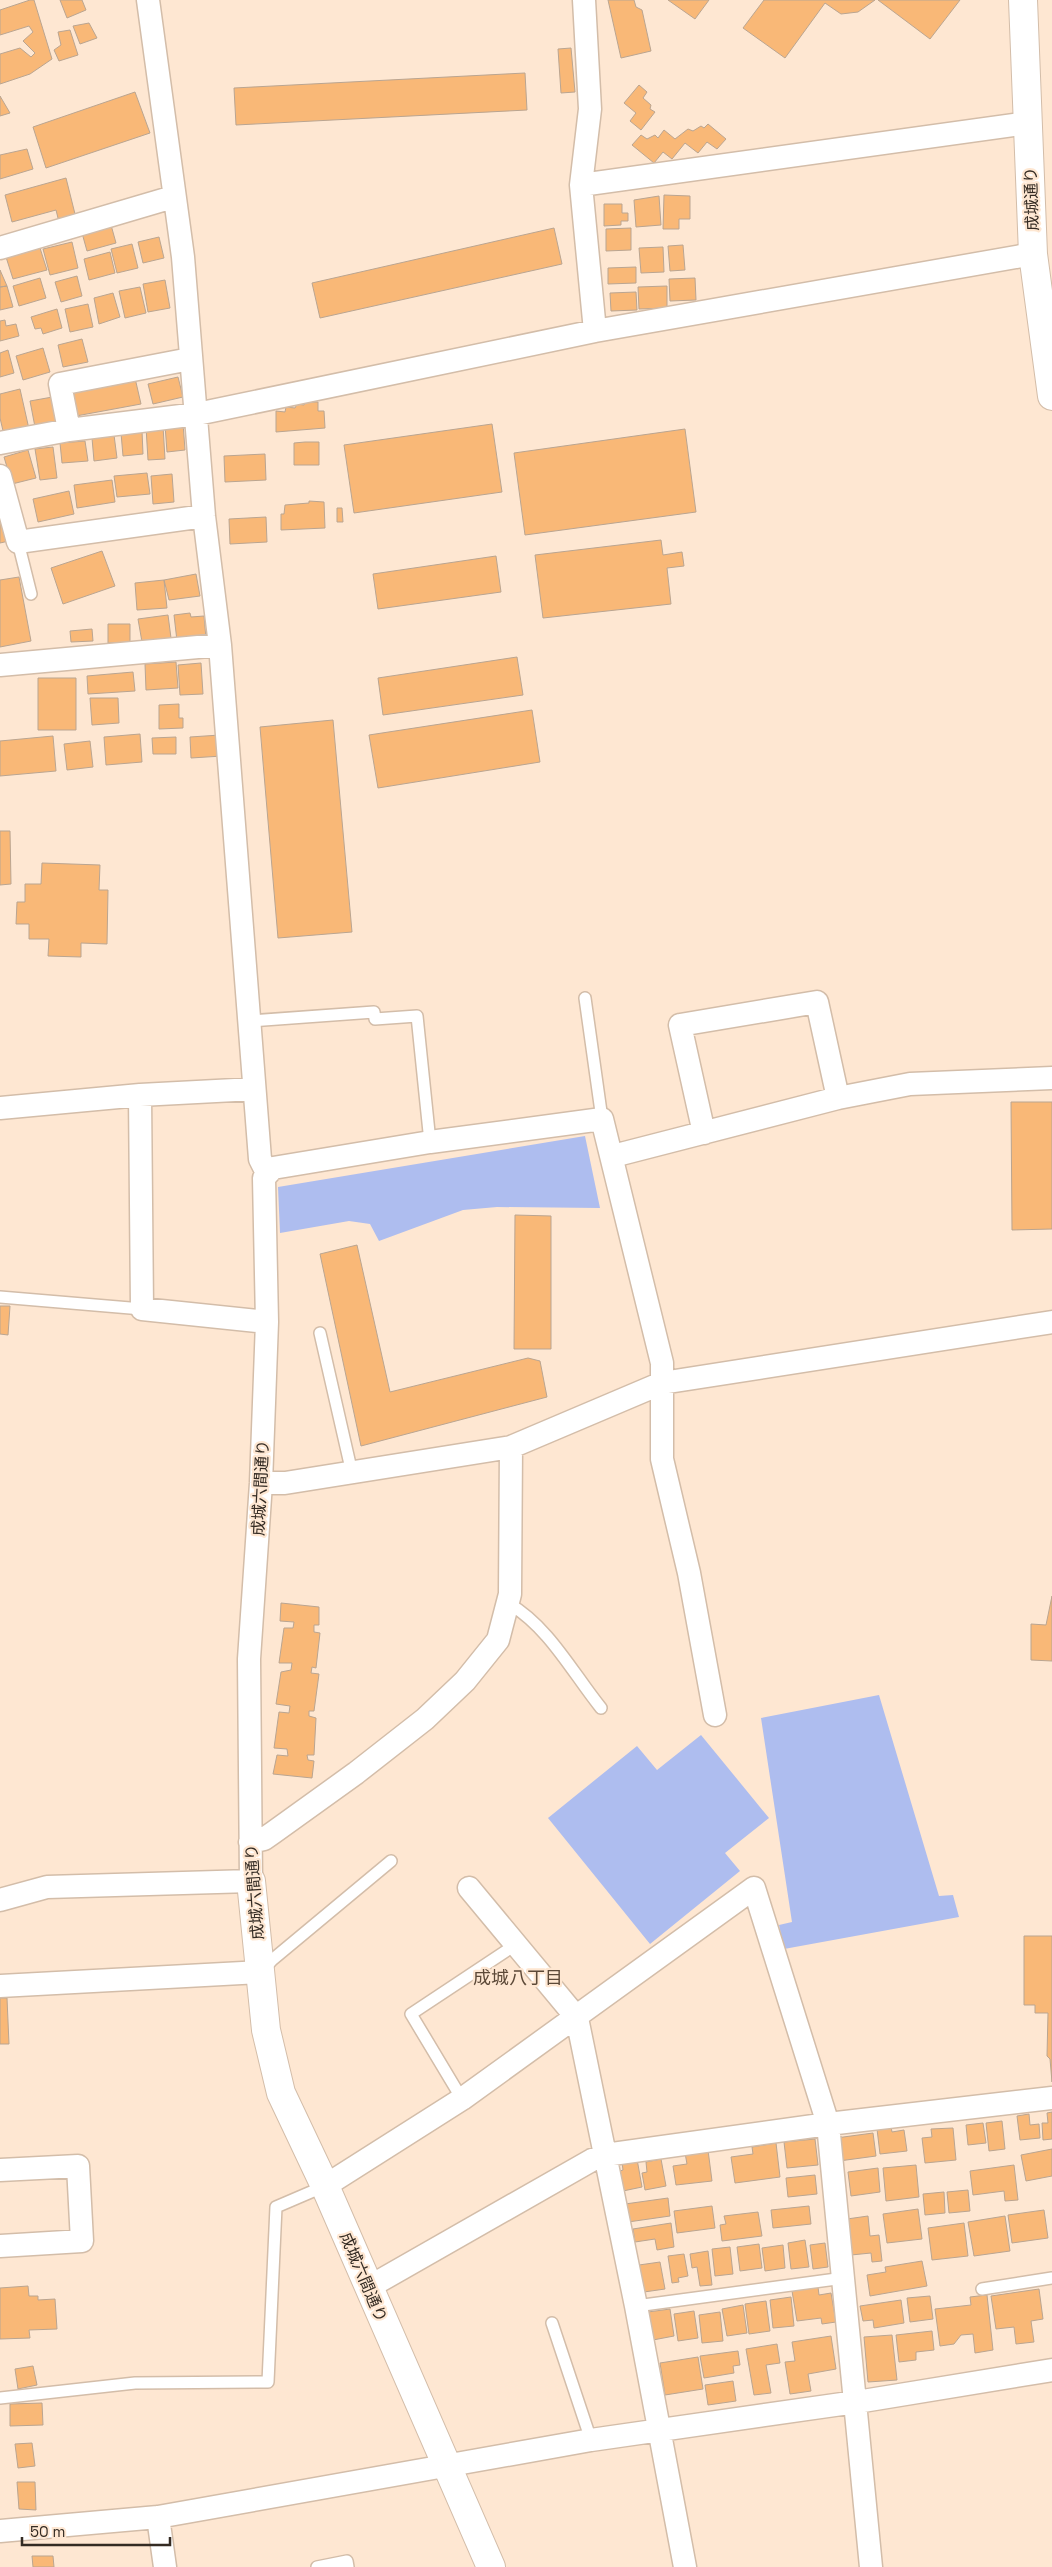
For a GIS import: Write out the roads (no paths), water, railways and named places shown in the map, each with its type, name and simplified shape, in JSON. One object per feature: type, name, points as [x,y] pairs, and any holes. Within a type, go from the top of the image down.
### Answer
[{"type":"street","points":[[148,0],[173,197],[183,257],[204,516],[220,645],[260,1159],[267,1173],[273,1168],[430,1142],[602,1119],[613,1156],[662,1363],[662,1459],[689,1573],[715,1714]]},
{"type":"street","points":[[584,0],[590,108],[581,185],[595,331]]},
{"type":"street","name":"成城通り","points":[[1023,0],[1028,123],[1042,197],[1033,254],[1052,396]]},
{"type":"street","points":[[581,185],[1028,123]]},
{"type":"street","points":[[0,248],[173,197]]},
{"type":"street","points":[[0,444],[69,430],[197,414],[595,331],[1033,254]]},
{"type":"street","points":[[69,430],[60,384],[190,359]]},
{"type":"street","points":[[0,476],[18,542],[204,516]]},
{"type":"street","points":[[0,665],[220,645]]},
{"type":"street","points":[[704,1133],[680,1025],[817,1002],[838,1098]]},
{"type":"street","points":[[613,1156],[838,1098],[910,1084],[1052,1078]]},
{"type":"street","points":[[0,1108],[140,1095],[254,1088]]},
{"type":"street","points":[[140,1095],[142,1309],[266,1322]]},
{"type":"street","name":"成城六間通り","points":[[267,1173],[264,1178],[266,1322],[261,1483],[249,1659],[251,1881],[266,2030],[281,2093],[369,2288],[490,2567]]},
{"type":"street","points":[[261,1483],[285,1483],[511,1447],[662,1383],[1052,1322]]},
{"type":"street","points":[[250,1842],[264,1839],[274,1832],[356,1773],[425,1719],[465,1681],[498,1640],[510,1594],[511,1447]]},
{"type":"street","points":[[0,1900],[47,1887],[251,1881]]},
{"type":"street","points":[[469,1888],[577,2018],[636,2306],[685,2567]]},
{"type":"street","points":[[324,2186],[462,2099],[577,2018],[754,1888],[828,2124],[871,2567]]},
{"type":"street","points":[[0,1986],[260,1972]]},
{"type":"street","points":[[369,2288],[592,2160],[605,2155],[828,2124],[1052,2098]]},
{"type":"street","points":[[0,2170],[78,2166],[82,2241],[0,2246]]},
{"type":"street","points":[[0,2531],[158,2517],[444,2464],[659,2429],[854,2402],[1052,2370]]},
{"type":"street","points":[[158,2517],[165,2567]]},
{"type":"lane","points":[[18,542],[31,594]]},
{"type":"lane","points":[[585,998],[602,1119]]},
{"type":"lane","points":[[249,1021],[374,1012],[375,1019],[417,1016],[430,1142]]},
{"type":"lane","points":[[0,1297],[142,1309]]},
{"type":"lane","points":[[320,1333],[352,1473]]},
{"type":"lane","points":[[508,1603],[536,1624],[568,1660],[572,1672],[601,1708]]},
{"type":"lane","points":[[260,1972],[391,1861]]},
{"type":"lane","points":[[462,2099],[412,2014],[515,1945]]},
{"type":"lane","points":[[0,2398],[135,2383],[268,2382],[276,2207],[324,2186]]},
{"type":"lane","points":[[636,2306],[844,2278]]},
{"type":"lane","points":[[982,2289],[1052,2278]]},
{"type":"lane","points":[[552,2323],[591,2440]]},
{"type":"lane","points":[[317,2567],[347,2562],[348,2567]]},
{"type":"district","name":"成城八丁目","points":[[518,1978]]}]
